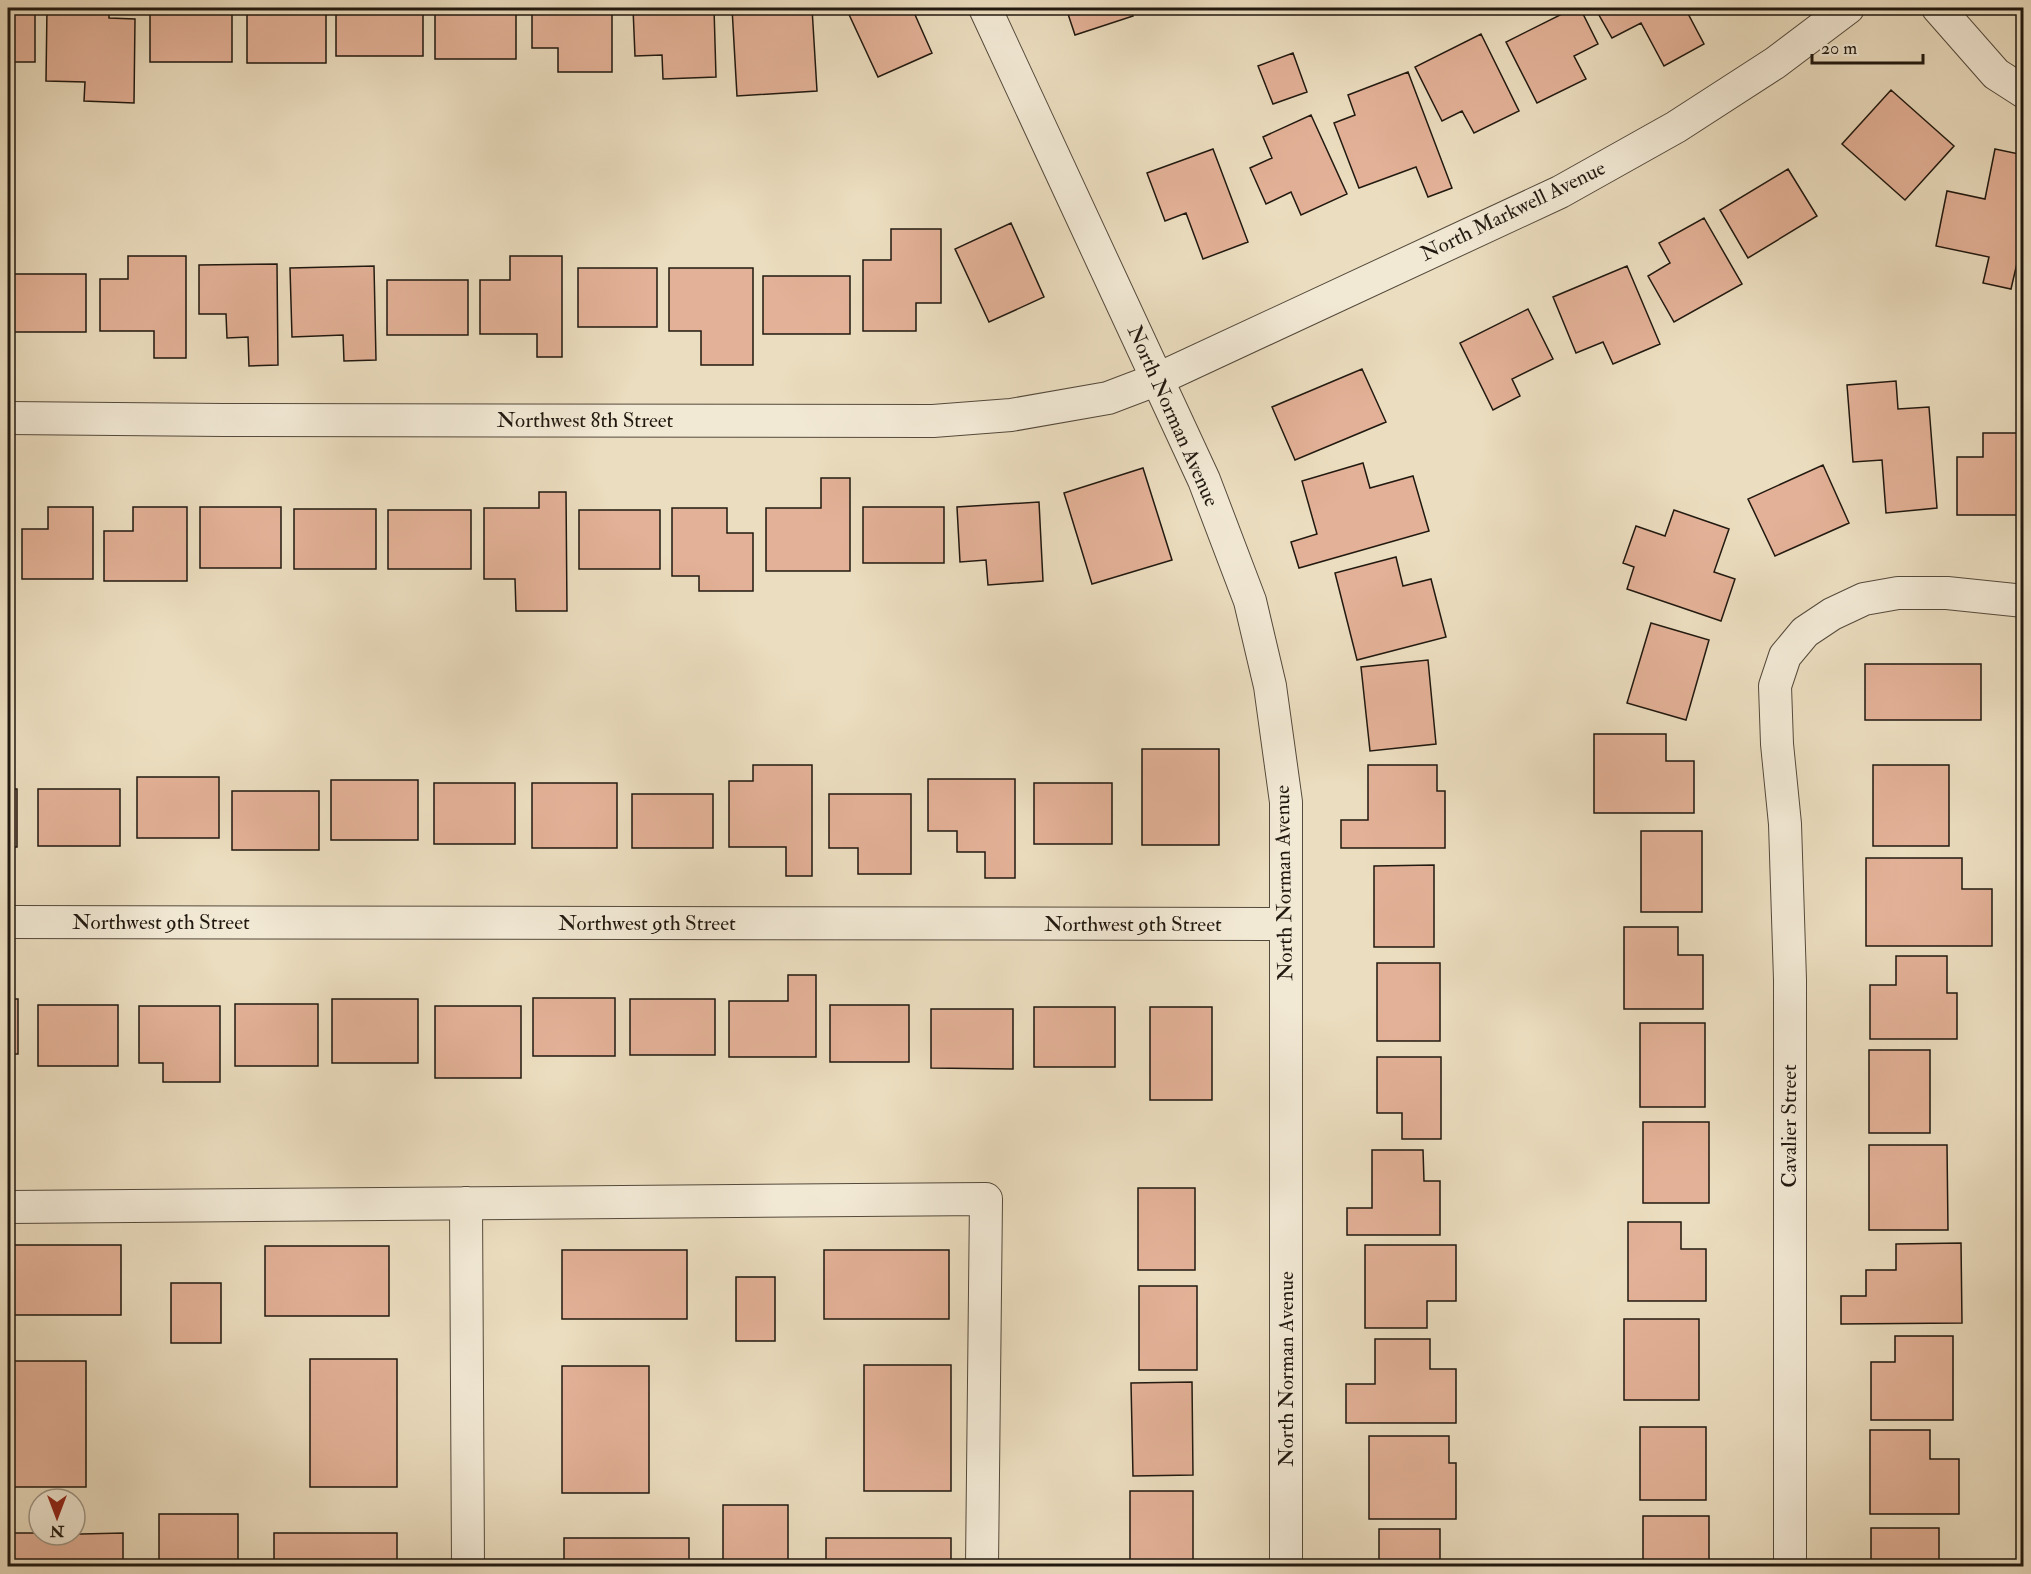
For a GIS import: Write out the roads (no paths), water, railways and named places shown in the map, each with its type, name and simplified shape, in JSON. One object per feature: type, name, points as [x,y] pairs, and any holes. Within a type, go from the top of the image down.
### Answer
[{"type":"street","name":"North Norman Avenue","points":[[985,8],[1204,480],[1250,601],[1270,686],[1286,802],[1286,1566]]},
{"type":"street","name":"North Markwell Avenue","points":[[1158,379],[1560,192],[1676,127],[1775,63],[1848,8]]},
{"type":"street","points":[[1938,8],[1996,74],[2024,92]]},
{"type":"street","name":"Northwest 8th Street","points":[[8,418],[933,421],[1011,416],[1108,398],[1158,379]]},
{"type":"street","name":"Cavalier Street","points":[[1790,1566],[1790,980],[1785,824],[1777,744],[1775,686],[1785,656],[1805,632],[1832,614],[1864,599],[1898,593],[1947,593],[2024,601]]},
{"type":"street","name":"Northwest 9th Street","points":[[8,922],[1286,924]]},
{"type":"street","points":[[8,1207],[986,1199],[982,1566]]},
{"type":"street","points":[[466,1203],[468,1566]]}]
